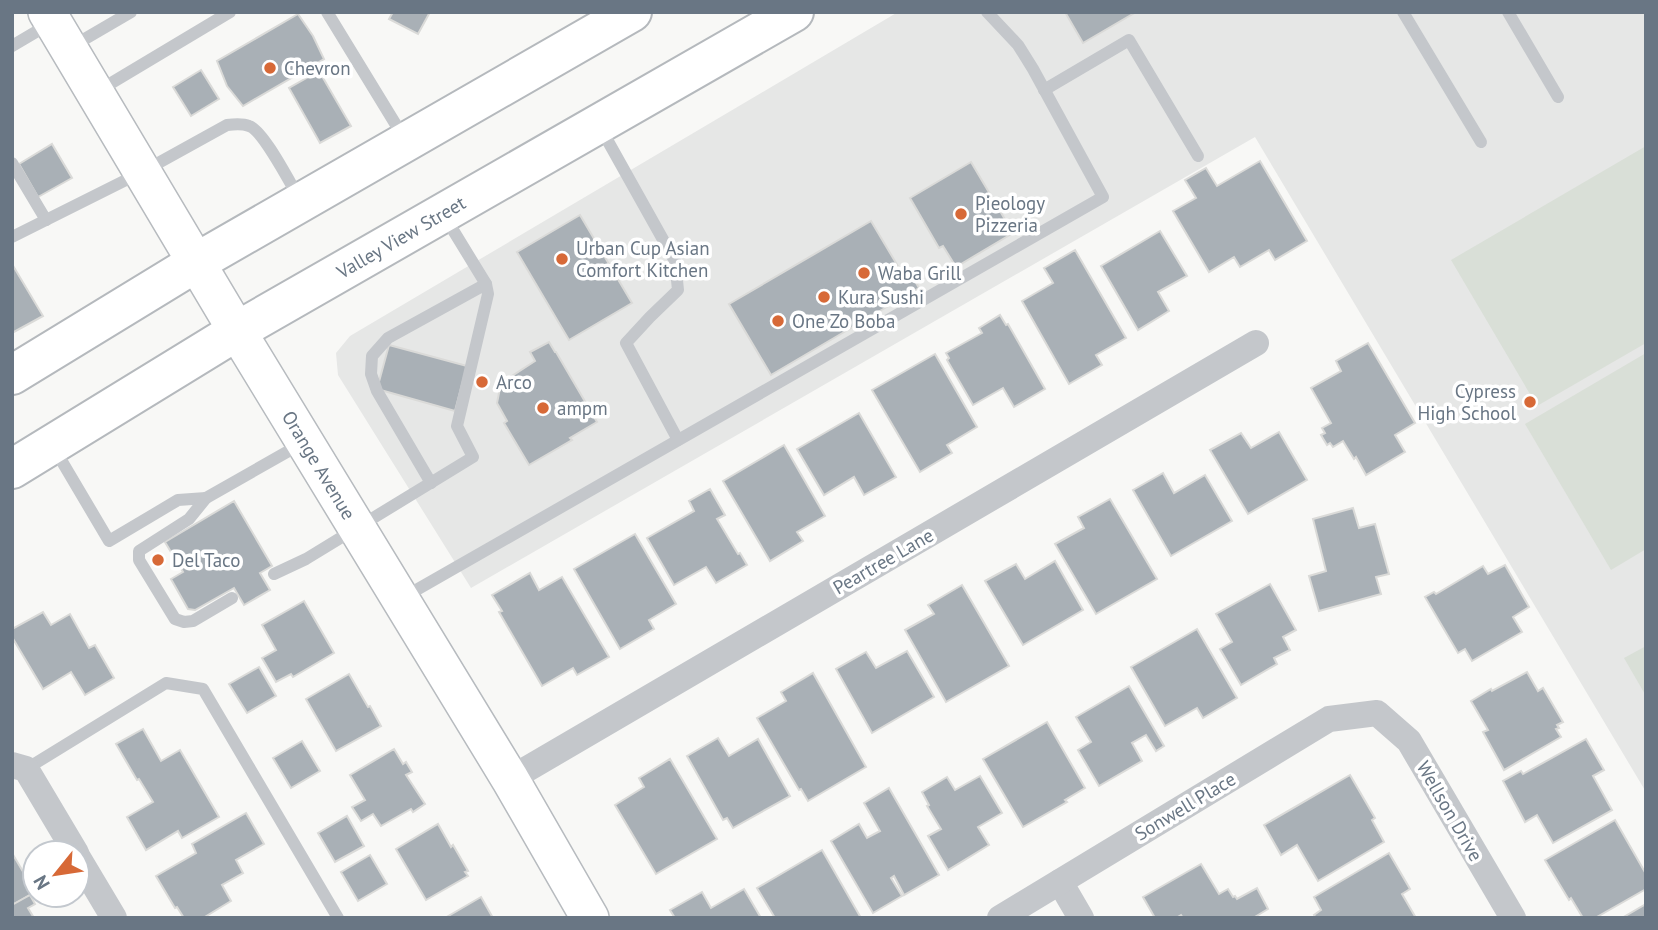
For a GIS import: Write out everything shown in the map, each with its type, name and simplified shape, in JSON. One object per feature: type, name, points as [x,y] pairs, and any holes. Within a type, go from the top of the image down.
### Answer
[{"type":"main road","points":[[12,375],[197,262],[632,12]]},
{"type":"main road","name":"Valley View Street","points":[[12,469],[237,331],[794,12]]},
{"type":"main road","name":"Orange Avenue","points":[[56,28],[510,779],[590,918]]},
{"type":"street","name":"Peartree Lane","points":[[510,779],[1256,343]]},
{"type":"street","name":"Sonwell Place","points":[[1000,918],[1329,719],[1377,713]]},
{"type":"street","name":"Wellson Drive","points":[[1377,713],[1409,741],[1513,918]]},
{"type":"street","points":[[19,767],[66,839]]},
{"type":"street","points":[[91,879],[114,918]]},
{"type":"street","points":[[1060,882],[1081,918]]},
{"type":"lane","points":[[12,46],[56,28],[131,12]]},
{"type":"lane","points":[[95,93],[230,12]]},
{"type":"lane","points":[[327,12],[406,142]]},
{"type":"lane","points":[[401,599],[1103,197],[1018,45],[987,12]]},
{"type":"lane","points":[[1403,12],[1481,142]]},
{"type":"lane","points":[[1508,12],[1558,97]]},
{"type":"lane","points":[[1044,90],[1129,40],[1198,156]]},
{"type":"lane","points":[[598,124],[675,261],[678,290],[626,343],[678,440]]},
{"type":"lane","points":[[12,237],[142,172],[227,125],[252,126],[262,137],[301,202]]},
{"type":"lane","points":[[12,163],[46,220]]},
{"type":"lane","points":[[274,574],[306,559],[473,457],[457,426],[488,294],[486,284],[443,214]]},
{"type":"lane","points":[[431,483],[377,391],[371,374],[372,356],[388,338],[486,284]]},
{"type":"lane","points":[[232,598],[193,621],[175,619],[139,560],[139,551],[190,519],[206,498],[305,442]]},
{"type":"lane","points":[[52,445],[109,541],[178,500],[206,498]]},
{"type":"lane","points":[[19,767],[166,683],[203,689],[338,918]]},
{"type":"shaded area","points":[[898,12],[1646,12],[1646,792],[1255,137],[471,588],[338,375],[336,353],[350,336]]},
{"type":"shaded area","points":[[1646,146],[1646,343],[1537,406],[1451,260]]},
{"type":"shaded area","points":[[1646,353],[1646,549],[1611,570],[1525,424]]},
{"type":"shaded area","points":[[1646,646],[1646,696],[1624,658]]},
{"type":"building","points":[[393,12],[430,12],[418,34],[389,19]]},
{"type":"building","points":[[1065,12],[1136,12],[1083,43]]},
{"type":"building","points":[[298,14],[324,59],[243,106],[227,86],[217,61]]},
{"type":"building","points":[[201,70],[219,99],[191,116],[173,87]]},
{"type":"building","points":[[319,71],[351,126],[320,143],[289,88]]},
{"type":"building","points":[[52,144],[72,178],[38,197],[19,164]]},
{"type":"building","points":[[1260,161],[1307,241],[1275,260],[1269,250],[1240,267],[1234,257],[1209,272],[1173,211],[1196,198],[1185,180],[1206,168],[1217,186]]},
{"type":"building","points":[[971,162],[1013,233],[956,267],[943,246],[939,248],[910,198]]},
{"type":"building","points":[[580,215],[632,303],[569,340],[517,252]]},
{"type":"building","points":[[871,221],[899,268],[906,265],[919,288],[771,375],[729,304]]},
{"type":"building","points":[[1160,231],[1187,276],[1158,292],[1169,311],[1138,330],[1101,266]]},
{"type":"building","points":[[1075,250],[1126,338],[1096,355],[1102,365],[1069,384],[1022,301],[1053,283],[1044,268]]},
{"type":"building","points":[[12,264],[43,316],[12,333]]},
{"type":"building","points":[[1000,315],[1006,325],[1008,324],[1045,389],[1014,407],[1003,388],[973,405],[947,360],[949,358],[946,353],[982,333],[979,328]]},
{"type":"building","points":[[549,342],[597,422],[529,465],[504,423],[507,421],[497,403],[501,383],[535,361],[530,352]]},
{"type":"building","points":[[1368,343],[1415,423],[1395,435],[1405,452],[1366,475],[1343,441],[1333,447],[1330,443],[1327,445],[1321,435],[1325,433],[1322,428],[1331,423],[1311,388],[1341,371],[1336,361]]},
{"type":"building","points":[[389,345],[467,366],[455,411],[377,389]]},
{"type":"building","points":[[935,354],[977,427],[947,445],[952,453],[920,472],[872,390]]},
{"type":"building","points":[[859,413],[896,477],[864,495],[854,477],[824,495],[797,449]]},
{"type":"building","points":[[1279,432],[1307,480],[1248,514],[1210,450],[1241,433],[1251,448]]},
{"type":"building","points":[[784,445],[825,516],[797,532],[803,541],[770,561],[723,481]]},
{"type":"building","points":[[1163,473],[1174,493],[1205,475],[1232,521],[1171,556],[1133,490]]},
{"type":"building","points":[[710,489],[725,515],[717,519],[747,565],[716,583],[706,567],[674,585],[647,538],[694,511],[689,501]]},
{"type":"building","points":[[1110,499],[1157,579],[1096,614],[1055,544],[1084,528],[1078,517]]},
{"type":"building","points":[[234,501],[272,566],[260,573],[270,590],[244,605],[234,588],[195,610],[188,609],[171,579],[183,572],[165,542]]},
{"type":"building","points":[[1353,508],[1359,528],[1375,524],[1389,574],[1376,577],[1381,594],[1319,611],[1309,576],[1326,571],[1313,519]]},
{"type":"building","points":[[635,534],[676,604],[649,620],[654,629],[620,649],[574,569]]},
{"type":"building","points":[[1055,561],[1083,610],[1023,645],[985,581],[1016,564],[1025,579]]},
{"type":"building","points":[[1505,565],[1529,607],[1513,617],[1522,632],[1472,661],[1465,649],[1458,653],[1425,597],[1434,592],[1436,594],[1483,566],[1488,574]]},
{"type":"building","points":[[530,573],[539,590],[562,577],[609,657],[577,675],[573,668],[542,686],[492,595]]},
{"type":"building","points":[[1270,584],[1296,630],[1283,637],[1290,650],[1274,658],[1277,664],[1241,685],[1220,649],[1232,642],[1216,614]]},
{"type":"building","points":[[962,585],[1009,666],[946,702],[905,630],[934,614],[928,605]]},
{"type":"building","points":[[304,601],[334,653],[293,677],[291,674],[276,682],[262,658],[276,650],[262,625]]},
{"type":"building","points":[[43,612],[51,625],[70,614],[89,648],[95,645],[114,678],[85,695],[71,672],[43,689],[12,637],[12,629]]},
{"type":"building","points":[[1197,629],[1237,698],[1203,718],[1197,708],[1165,726],[1131,667]]},
{"type":"building","points":[[907,651],[934,697],[872,733],[836,669],[866,652],[876,668]]},
{"type":"building","points":[[259,667],[276,696],[247,713],[229,684]]},
{"type":"building","points":[[1527,672],[1538,691],[1543,688],[1563,722],[1557,725],[1559,728],[1556,729],[1561,737],[1504,770],[1483,732],[1488,730],[1471,701]]},
{"type":"building","points":[[813,673],[866,767],[808,801],[757,718],[786,701],[781,692]]},
{"type":"building","points":[[349,674],[381,726],[336,751],[306,699]]},
{"type":"building","points":[[1129,686],[1164,746],[1156,751],[1146,735],[1132,743],[1142,761],[1099,786],[1078,750],[1091,742],[1076,717]]},
{"type":"building","points":[[1047,722],[1085,788],[1065,800],[1067,802],[1023,827],[983,759]]},
{"type":"building","points":[[143,729],[161,761],[180,750],[219,817],[182,838],[178,831],[146,850],[127,817],[153,802],[116,744]]},
{"type":"building","points":[[718,738],[729,756],[758,739],[790,796],[733,828],[727,818],[723,820],[687,756]]},
{"type":"building","points":[[1586,739],[1604,770],[1593,776],[1612,810],[1553,843],[1537,815],[1525,822],[1503,781],[1521,771],[1523,774]]},
{"type":"building","points":[[302,741],[320,771],[291,788],[273,758]]},
{"type":"building","points":[[394,749],[403,764],[406,762],[412,772],[406,775],[425,804],[381,826],[373,814],[361,821],[352,807],[365,800],[350,775]]},
{"type":"building","points":[[670,759],[717,839],[656,874],[615,805],[644,787],[639,778]]},
{"type":"building","points":[[1350,775],[1375,818],[1372,820],[1384,842],[1318,881],[1297,845],[1281,855],[1264,825]]},
{"type":"building","points":[[980,776],[1002,813],[978,827],[989,845],[948,870],[928,836],[941,829],[922,792],[947,777],[955,790]]},
{"type":"building","points":[[889,788],[939,875],[904,895],[894,876],[891,878],[902,896],[873,913],[831,841],[859,824],[867,838],[880,831],[864,803]]},
{"type":"building","points":[[246,813],[264,844],[236,860],[243,873],[222,885],[231,901],[203,918],[184,918],[156,876],[196,853],[192,844]]},
{"type":"building","points":[[347,816],[364,846],[335,862],[318,833]]},
{"type":"building","points":[[1615,820],[1646,874],[1646,889],[1595,918],[1583,918],[1545,860]]},
{"type":"building","points":[[438,824],[468,871],[465,872],[468,876],[426,900],[396,849]]},
{"type":"building","points":[[822,850],[861,918],[775,918],[757,888]]},
{"type":"building","points":[[12,853],[21,868],[21,900],[12,905]]},
{"type":"building","points":[[1389,853],[1410,889],[1402,894],[1416,918],[1316,918],[1314,915],[1321,910],[1314,897]]},
{"type":"building","points":[[370,855],[387,884],[358,901],[341,872]]},
{"type":"building","points":[[1201,864],[1219,894],[1228,889],[1237,899],[1257,888],[1268,909],[1253,918],[1183,918],[1181,915],[1176,918],[1155,918],[1143,897]]},
{"type":"building","points":[[744,889],[761,918],[675,918],[670,910],[702,892],[711,908]]},
{"type":"building","points":[[481,897],[493,918],[445,918]]},
{"type":"building","points":[[21,900],[21,909],[29,909],[34,918],[12,918],[12,905]]},
{"type":"building","points":[[1646,904],[1646,918],[1622,918]]},
{"type":"place","name":"Chevron","points":[[270,68]]},
{"type":"place","name":"Pieology Pizzeria","points":[[961,214]]},
{"type":"place","name":"Urban Cup Asian Comfort Kitchen","points":[[562,259]]},
{"type":"place","name":"Waba Grill","points":[[864,273]]},
{"type":"place","name":"Kura Sushi","points":[[824,297]]},
{"type":"place","name":"One Zo Boba","points":[[778,321]]},
{"type":"place","name":"Arco","points":[[482,382]]},
{"type":"place","name":"Cypress High School","points":[[1530,402]]},
{"type":"place","name":"ampm","points":[[543,408]]},
{"type":"place","name":"Del Taco","points":[[158,560]]}]
